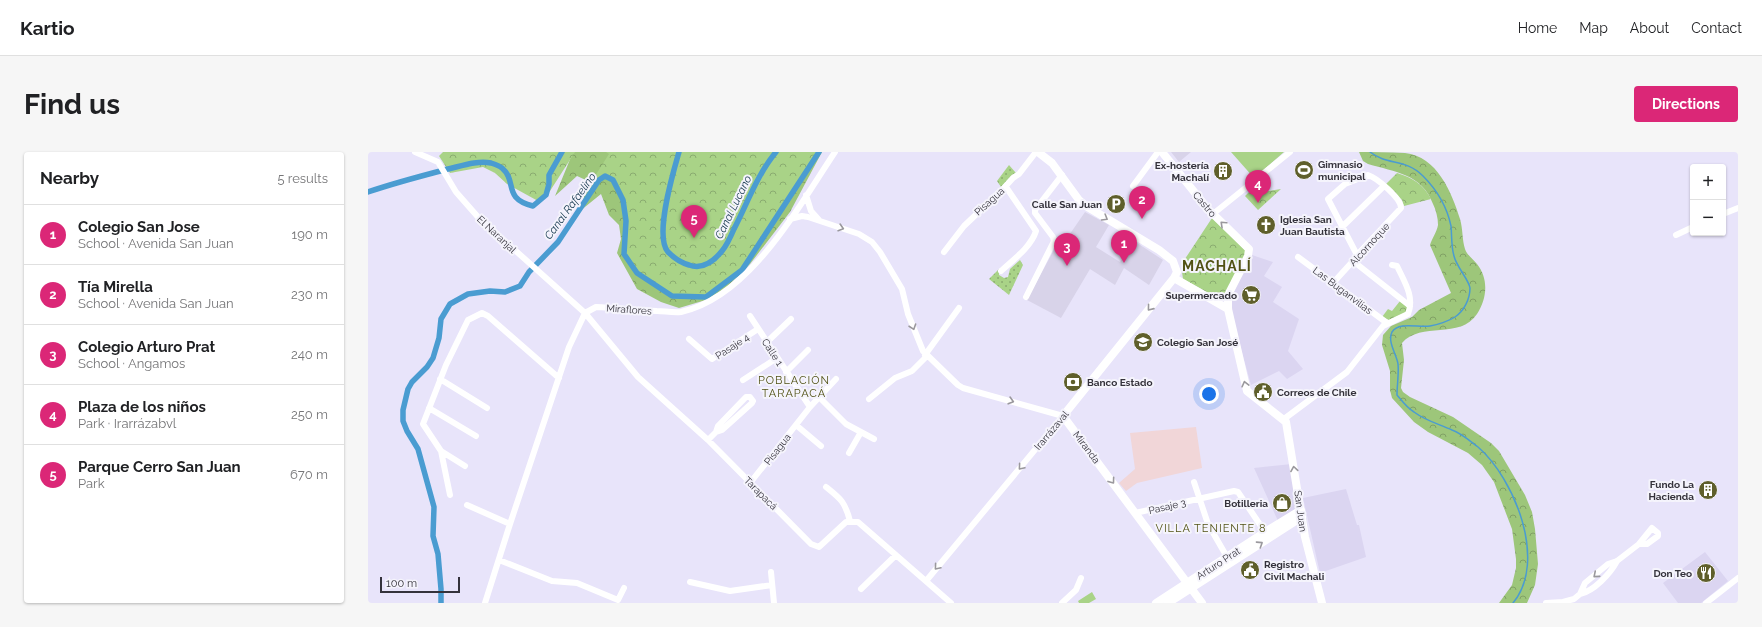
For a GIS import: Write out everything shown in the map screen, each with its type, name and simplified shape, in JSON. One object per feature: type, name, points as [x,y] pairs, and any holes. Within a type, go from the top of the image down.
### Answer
[{"type":"main road","points":[[1037,152],[1052,163],[1079,200],[1086,206],[1159,250],[1173,261],[1177,272],[1174,278],[1228,309],[1247,391],[1273,412],[1284,418]]},
{"type":"main road","name":"Castro","points":[[1162,152],[1213,214],[1248,247],[1249,252],[1228,295],[1228,309]]},
{"type":"main road","name":"Irarrázaval","points":[[1064,416],[1174,278]]},
{"type":"main road","name":"Miranda","points":[[1064,416],[1202,603]]},
{"type":"main road","name":"San Juan","points":[[1284,418],[1287,426],[1305,537],[1322,603]]},
{"type":"main road","name":"Arturo Prat","points":[[1168,603],[1227,557],[1265,532],[1302,513]]},
{"type":"main road","name":"Arturo Prat","points":[[1156,603],[1189,586],[1302,513]]},
{"type":"street","name":"El Naranjal","points":[[415,152],[428,154],[438,162],[456,192],[478,217],[584,313]]},
{"type":"street","name":"Miraflores","points":[[584,313],[596,307],[679,312],[709,303],[726,291],[754,267],[790,219],[835,152]]},
{"type":"street","name":"Pisagua","points":[[944,252],[964,226],[1021,172],[1037,152]]},
{"type":"street","points":[[1132,186],[1158,152]]},
{"type":"street","points":[[1213,214],[1290,152]]},
{"type":"street","points":[[1026,298],[1054,241],[1053,237],[1035,213],[1035,210],[1062,175]]},
{"type":"street","points":[[1342,227],[1384,186],[1370,175],[1366,175],[1345,184],[1329,197],[1328,202],[1357,255]]},
{"type":"street","name":"Alcornoque","points":[[1333,283],[1357,255],[1400,211],[1401,204],[1384,186]]},
{"type":"street","points":[[1001,272],[1035,237],[1036,231],[1006,187]]},
{"type":"street","points":[[806,195],[811,212],[821,222]]},
{"type":"street","points":[[1726,213],[1738,208]]},
{"type":"street","points":[[790,219],[802,216],[859,234],[867,238],[876,247],[902,290],[919,345],[926,355],[954,382],[963,388],[1064,416]]},
{"type":"street","points":[[1676,235],[1690,228]]},
{"type":"street","name":"Las Buganvilias","points":[[1298,257],[1388,323]]},
{"type":"street","points":[[1353,261],[1410,306]]},
{"type":"street","points":[[1284,418],[1347,372],[1380,329],[1388,323],[1408,314],[1410,306],[1408,289],[1397,266],[1392,265]]},
{"type":"street","points":[[869,399],[895,378],[912,371],[926,355],[959,308]]},
{"type":"street","points":[[450,495],[441,451],[423,424],[440,379],[468,320],[482,313],[494,320],[559,378]]},
{"type":"street","points":[[485,603],[569,347],[584,313]]},
{"type":"street","name":"Tarapacá","points":[[584,313],[638,377],[708,440],[810,544],[815,546],[822,545],[846,522],[850,521]]},
{"type":"street","name":"Calle 1","points":[[750,316],[810,407]]},
{"type":"street","points":[[767,342],[791,319]]},
{"type":"street","name":"Pasaje 4","points":[[689,339],[712,359],[758,329]]},
{"type":"street","points":[[786,372],[808,350]]},
{"type":"street","points":[[743,380],[777,358]]},
{"type":"street","points":[[440,379],[487,408]]},
{"type":"street","name":"Pisagua","points":[[750,483],[810,407],[836,379]]},
{"type":"street","points":[[708,440],[716,432],[722,430],[752,403],[752,399],[750,397],[746,397],[718,426],[716,432]]},
{"type":"street","points":[[819,397],[846,424],[874,439]]},
{"type":"street","points":[[430,408],[476,436]]},
{"type":"street","name":"Irarrázaval","points":[[926,581],[1064,416]]},
{"type":"street","points":[[796,425],[821,446]]},
{"type":"street","points":[[849,453],[861,432]]},
{"type":"street","points":[[441,451],[465,466]]},
{"type":"street","points":[[1194,482],[1208,524],[1227,557]]},
{"type":"street","points":[[826,487],[842,500],[847,509],[850,521],[858,522],[863,525],[951,603]]},
{"type":"street","name":"Pasaje 3","points":[[1135,513],[1229,491],[1238,492],[1265,532]]},
{"type":"street","points":[[467,505],[510,524]]},
{"type":"street","points":[[1546,603],[1563,602],[1574,599],[1580,594],[1588,592],[1613,568],[1617,562],[1639,544]]},
{"type":"street","points":[[861,589],[896,555]]},
{"type":"street","points":[[498,560],[552,581],[576,583],[618,600],[624,588]]},
{"type":"street","points":[[771,572],[774,603]]},
{"type":"street","points":[[1062,603],[1076,590],[1081,578]]},
{"type":"street","points":[[1706,603],[1738,578]]},
{"type":"street","points":[[690,582],[730,591],[772,585]]},
{"type":"shaded area","points":[[1171,152],[1191,152],[1179,162]]},
{"type":"shaded area","points":[[1085,212],[1109,225],[1096,247],[1120,262],[1134,241],[1163,260],[1149,285],[1124,268],[1115,285],[1090,269],[1061,318],[1027,300],[1057,244],[1061,247]]},
{"type":"shaded area","points":[[1252,255],[1273,262],[1264,276],[1282,287],[1273,302],[1299,319],[1288,351],[1303,369],[1287,379],[1279,371],[1251,385],[1229,301]]},
{"type":"shaded area","points":[[1196,427],[1202,468],[1137,483],[1126,491],[1119,483],[1135,469],[1130,433]]},
{"type":"shaded area","points":[[1292,464],[1299,507],[1278,521],[1254,468]]},
{"type":"shaded area","points":[[1346,489],[1357,525],[1359,525],[1366,557],[1320,573],[1303,498]]},
{"type":"shaded area","points":[[1705,552],[1728,581],[1701,603],[1678,603],[1663,583]]},
{"type":"green space","points":[[443,152],[575,152],[550,191],[538,201],[507,184],[495,173],[483,167],[450,173],[439,156]]},
{"type":"green space","points":[[573,152],[822,152],[790,212],[750,264],[726,288],[706,300],[679,308],[661,302],[637,289],[617,253],[621,239],[619,225],[609,215],[601,194],[580,211],[588,181],[577,176],[555,196]]},
{"type":"green space","points":[[606,152],[819,152],[742,270],[706,297],[672,296],[637,273],[624,254],[626,221],[623,200],[613,180],[605,176],[599,180],[595,176],[609,154]]},
{"type":"green space","points":[[1231,152],[1284,152],[1254,178]]},
{"type":"green space","points":[[1359,152],[1405,153],[1426,161],[1434,168],[1442,177],[1453,198],[1461,223],[1465,249],[1481,270],[1485,282],[1485,296],[1477,314],[1470,322],[1451,329],[1419,333],[1402,343],[1404,360],[1401,388],[1403,392],[1410,397],[1453,417],[1491,443],[1499,451],[1525,495],[1532,512],[1538,564],[1535,585],[1527,603],[1499,603],[1512,585],[1516,568],[1516,559],[1512,529],[1494,482],[1482,465],[1468,453],[1428,432],[1414,422],[1392,398],[1390,390],[1390,371],[1382,345],[1383,335],[1391,326],[1412,317],[1419,310],[1451,293],[1430,245],[1437,230],[1438,222],[1435,209],[1428,194],[1415,180],[1398,172],[1368,164],[1363,161]]},
{"type":"green space","points":[[1009,165],[1016,173],[1012,175],[1001,187],[997,181]]},
{"type":"green space","points":[[1397,173],[1417,182],[1425,189],[1431,199],[1404,206],[1402,200],[1386,184]]},
{"type":"green space","points":[[1281,189],[1258,210],[1245,196],[1251,190],[1257,193]]},
{"type":"green space","points":[[1212,218],[1247,252],[1224,297],[1219,299],[1183,279],[1181,265]]},
{"type":"green space","points":[[1020,260],[1023,265],[1009,295],[989,279],[999,269],[999,275],[1004,278],[1008,277],[1010,269]]},
{"type":"green space","points":[[1400,301],[1407,307],[1407,312],[1389,320],[1382,317],[1388,309],[1392,311]]},
{"type":"green space","points":[[1092,592],[1096,599],[1089,603],[1079,603],[1078,601]]},
{"type":"waterway","name":"Canal Lucano","points":[[368,192],[458,166],[486,162],[502,168],[507,173],[517,199],[523,203],[533,206],[546,195],[549,184],[549,175],[562,152]]},
{"type":"waterway","name":"Canal Lucano","points":[[679,152],[666,204],[663,233],[664,244],[668,252],[678,260],[694,266],[708,264],[724,249],[763,170],[776,152]]},
{"type":"waterway","name":"Canal Rafaelino","points":[[441,603],[438,554],[433,536],[434,507],[418,449],[403,421],[403,410],[408,389],[412,382],[427,367],[433,358],[439,338],[441,319],[450,304],[468,294],[490,291],[505,292],[520,286],[529,272],[558,242],[599,180],[605,176],[613,180],[623,200],[626,221],[624,254],[637,273],[672,296],[706,297],[742,270],[819,152]]},
{"type":"waterway","points":[[1370,152],[1383,159],[1403,164],[1416,170],[1432,187],[1447,212],[1451,226],[1452,245],[1455,260],[1469,285],[1469,296],[1461,311],[1450,320],[1430,326],[1399,327],[1392,332],[1391,344],[1398,364],[1397,395],[1411,410],[1428,420],[1459,433],[1478,447],[1491,461],[1504,479],[1514,499],[1522,521],[1527,543],[1527,565],[1523,586],[1513,603]]},
{"type":"place","name":"Gimnasio municipal","points":[[1304,170]]},
{"type":"place","name":"Ex-hostería Machalí","points":[[1223,171]]},
{"type":"place","name":"Plaza de los niños","points":[[1258,203]]},
{"type":"place","name":"Calle San Juan","points":[[1116,204]]},
{"type":"place","name":"Tía Mirella","points":[[1142,219]]},
{"type":"place","name":"Iglesia San Juan Bautista","points":[[1266,225]]},
{"type":"place","name":"Parque Cerro San Juan","points":[[694,238]]},
{"type":"place","name":"Colegio San Jose","points":[[1124,263]]},
{"type":"place","name":"Colegio Arturo Prat","points":[[1067,266]]},
{"type":"place","name":"Supermercado","points":[[1251,295]]},
{"type":"place","name":"Colegio San José","points":[[1143,342]]},
{"type":"place","name":"Banco Estado","points":[[1073,382]]},
{"type":"place","name":"Correos de Chile","points":[[1263,392]]},
{"type":"place","name":"Fundo La Hacienda","points":[[1708,490]]},
{"type":"place","name":"Botilleria","points":[[1282,503]]},
{"type":"place","name":"Registro Civil Machali","points":[[1250,570]]},
{"type":"place","name":"Don Teo","points":[[1706,573]]},
{"type":"district","name":"MACHALÍ","points":[[1217,266]]},
{"type":"district","name":"POBLACIÓN TARAPACÁ","points":[[794,386]]},
{"type":"district","name":"VILLA TENIENTE 8","points":[[1211,528]]}]
